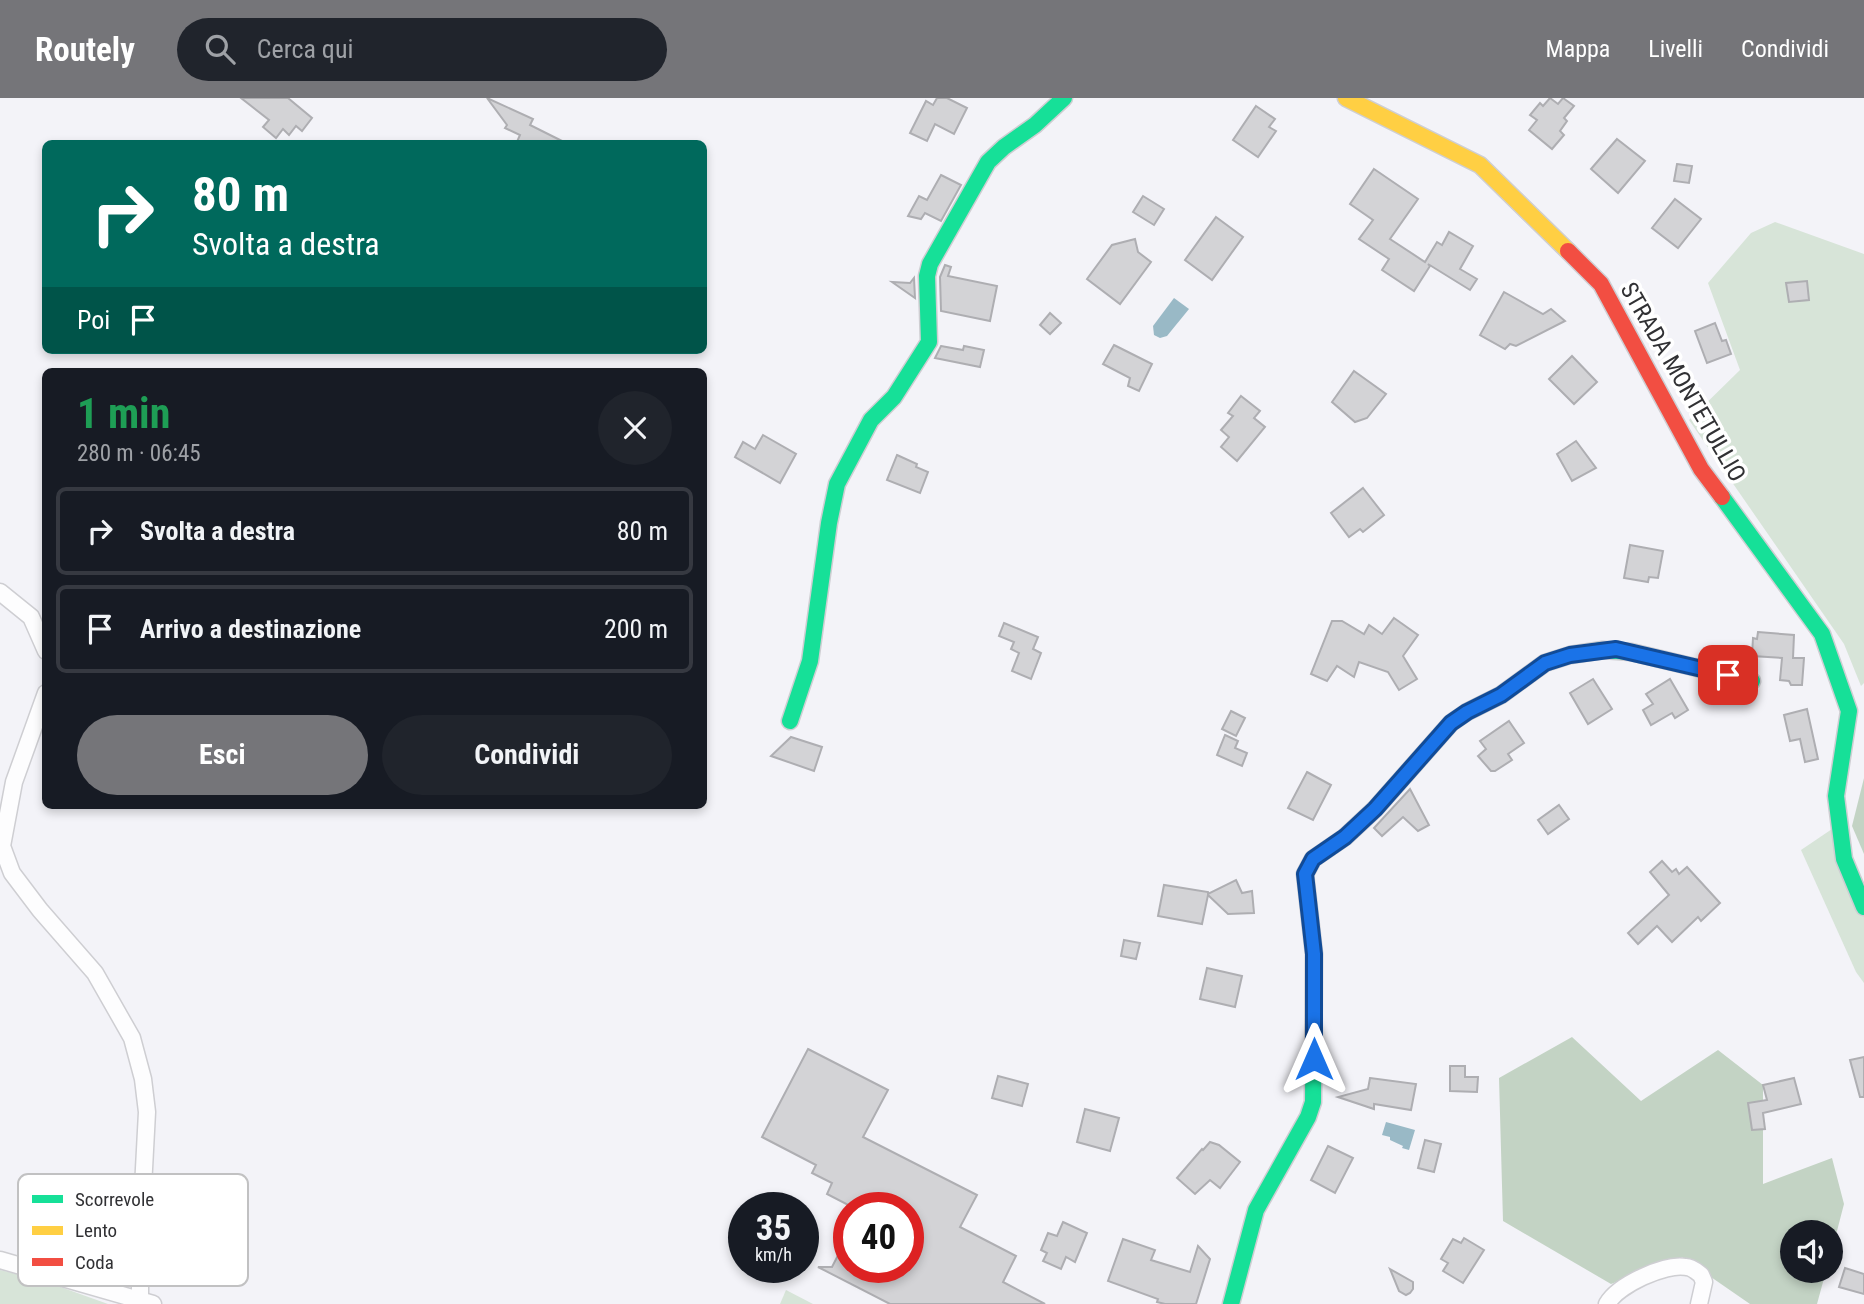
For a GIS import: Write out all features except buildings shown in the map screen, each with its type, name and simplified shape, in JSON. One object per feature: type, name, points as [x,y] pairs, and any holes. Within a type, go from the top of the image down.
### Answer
[{"type":"street","points":[[790,721],[810,661],[837,484],[871,420],[894,397],[929,342],[927,276],[930,264],[961,214],[988,162],[1064,98]]},
{"type":"street","name":"STRADA MONTETULLIO","points":[[1346,98],[1480,164],[1601,284],[1701,469],[1822,634],[1849,711],[1836,796],[1844,859],[1864,906]]},
{"type":"street","points":[[0,593],[31,617],[42,642]]},
{"type":"street","points":[[1231,1304],[1256,1210],[1307,1117],[1312,1102],[1314,954],[1305,874],[1313,859],[1345,837],[1375,809],[1459,716],[1501,695],[1536,668],[1557,658],[1616,649],[1752,681]]},
{"type":"street","points":[[42,704],[15,782],[2,846],[12,873],[95,974],[132,1038],[143,1079],[147,1112],[144,1174]]},
{"type":"street","points":[[0,1261],[18,1266]]},
{"type":"street","points":[[1607,1304],[1635,1280],[1651,1273],[1686,1266],[1701,1275],[1704,1282],[1699,1304]]},
{"type":"street","points":[[92,1286],[147,1301]]},
{"type":"shaded area","points":[[1775,222],[1864,254],[1864,683],[1861,686],[1844,644],[1689,420],[1740,370],[1708,283],[1751,233]]},
{"type":"shaded area","points":[[1835,827],[1864,906],[1864,983],[1856,972],[1801,850]]},
{"type":"shaded area","points":[[0,1270],[18,1274],[18,1286],[58,1286],[108,1304],[0,1304]]},
{"type":"shaded area","points":[[786,1290],[813,1304],[780,1304]]},
{"type":"green space","points":[[1864,778],[1864,854],[1852,826]]},
{"type":"green space","points":[[1572,1037],[1641,1101],[1718,1050],[1763,1085],[1763,1184],[1832,1158],[1844,1204],[1840,1220],[1780,1220],[1780,1283],[1823,1283],[1817,1304],[1750,1304],[1682,1257],[1611,1284],[1503,1221],[1499,1078]]},
{"type":"water","points":[[1174,298],[1189,309],[1167,336],[1160,338],[1154,335],[1153,326]]},
{"type":"water","points":[[1386,1122],[1415,1130],[1409,1150],[1390,1140],[1390,1137],[1382,1135]]},
{"type":"traffic: fast","points":[[790,721],[810,661],[837,484],[871,420],[894,397],[929,342],[927,276],[930,264],[988,162],[1064,98]]},
{"type":"traffic: fast","points":[[1722,497],[1822,634],[1849,711],[1836,796],[1844,859],[1864,907]]},
{"type":"traffic: fast","points":[[1231,1304],[1256,1210],[1308,1117],[1313,1102],[1314,954],[1305,874],[1313,859],[1345,837],[1375,809],[1451,723],[1501,695],[1545,663],[1570,655],[1603,650],[1631,652],[1752,681]]},
{"type":"traffic: slow","points":[[1346,98],[1480,165],[1568,251]]},
{"type":"traffic: jam","points":[[1568,251],[1601,284],[1701,469],[1722,497]]},
{"type":"route","points":[[1314,1059],[1314,954],[1305,874],[1313,859],[1345,837],[1375,809],[1451,723],[1459,716],[1501,695],[1536,668],[1570,655],[1616,649],[1728,675]]}]
